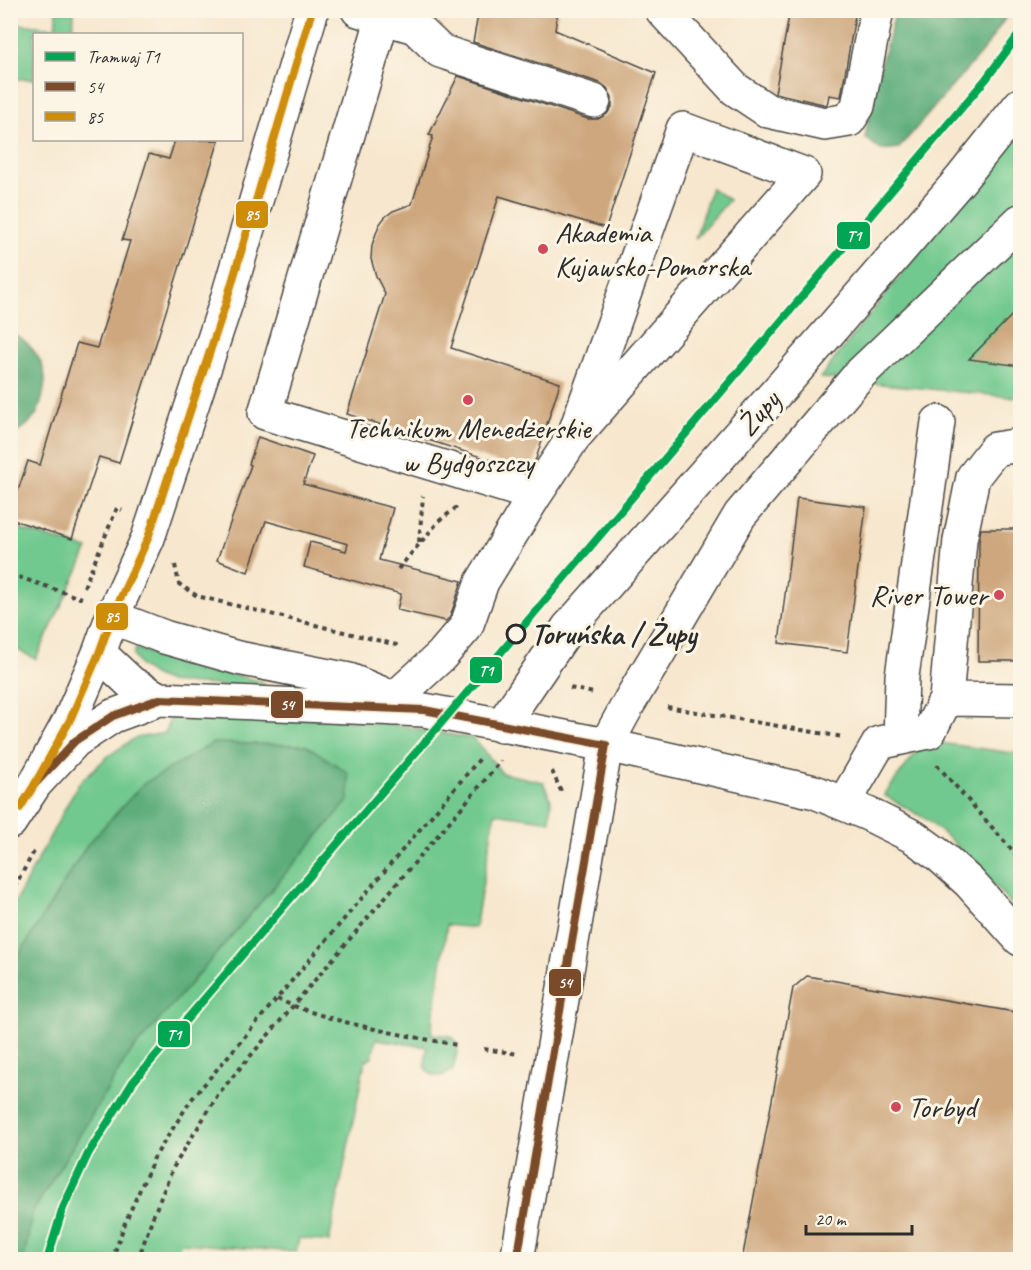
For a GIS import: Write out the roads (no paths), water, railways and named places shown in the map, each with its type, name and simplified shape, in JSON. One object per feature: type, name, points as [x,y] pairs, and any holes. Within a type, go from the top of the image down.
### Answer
[{"type":"street","points":[[10,822],[35,784],[70,720],[112,617],[148,538],[226,303],[312,10]]},
{"type":"street","points":[[662,10],[735,89],[768,111],[825,124],[849,120],[858,105],[877,10]]},
{"type":"street","points":[[535,495],[265,413],[370,14],[415,27],[440,51],[594,101]]},
{"type":"street","name":"Żupy","points":[[494,737],[568,628],[814,350],[961,179],[1020,105]]},
{"type":"street","points":[[403,706],[466,627],[482,582],[573,438],[804,174],[683,129],[573,438]]},
{"type":"street","points":[[517,1260],[606,745],[740,516],[860,374],[1020,221]]},
{"type":"street","points":[[844,803],[889,741],[902,676],[938,422]]},
{"type":"street","points":[[889,741],[929,732],[946,699],[960,540],[973,477],[995,449],[1020,445]]},
{"type":"street","points":[[112,617],[197,647],[238,658],[349,680],[403,706],[494,737],[606,745],[815,792],[844,803],[914,837],[969,882],[1020,939]]},
{"type":"street","points":[[99,653],[131,683],[159,699]]},
{"type":"street","points":[[35,784],[75,741],[113,716],[159,699],[403,706]]},
{"type":"street","points":[[946,699],[1020,700]]},
{"type":"tram line","name":"T1","points":[[47,1260],[63,1208],[88,1154],[133,1082],[448,715],[986,79],[1020,33]]},
{"type":"place","name":"Akademia Kujawsko-Pomorska","points":[[543,249]]},
{"type":"place","name":"Technikum Menedżerskie w Bydgoszczy","points":[[468,400]]},
{"type":"place","name":"River Tower","points":[[999,595]]},
{"type":"place","name":"Toruńska / Żupy","points":[[516,634]]},
{"type":"place","name":"Torbyd","points":[[896,1107]]}]
